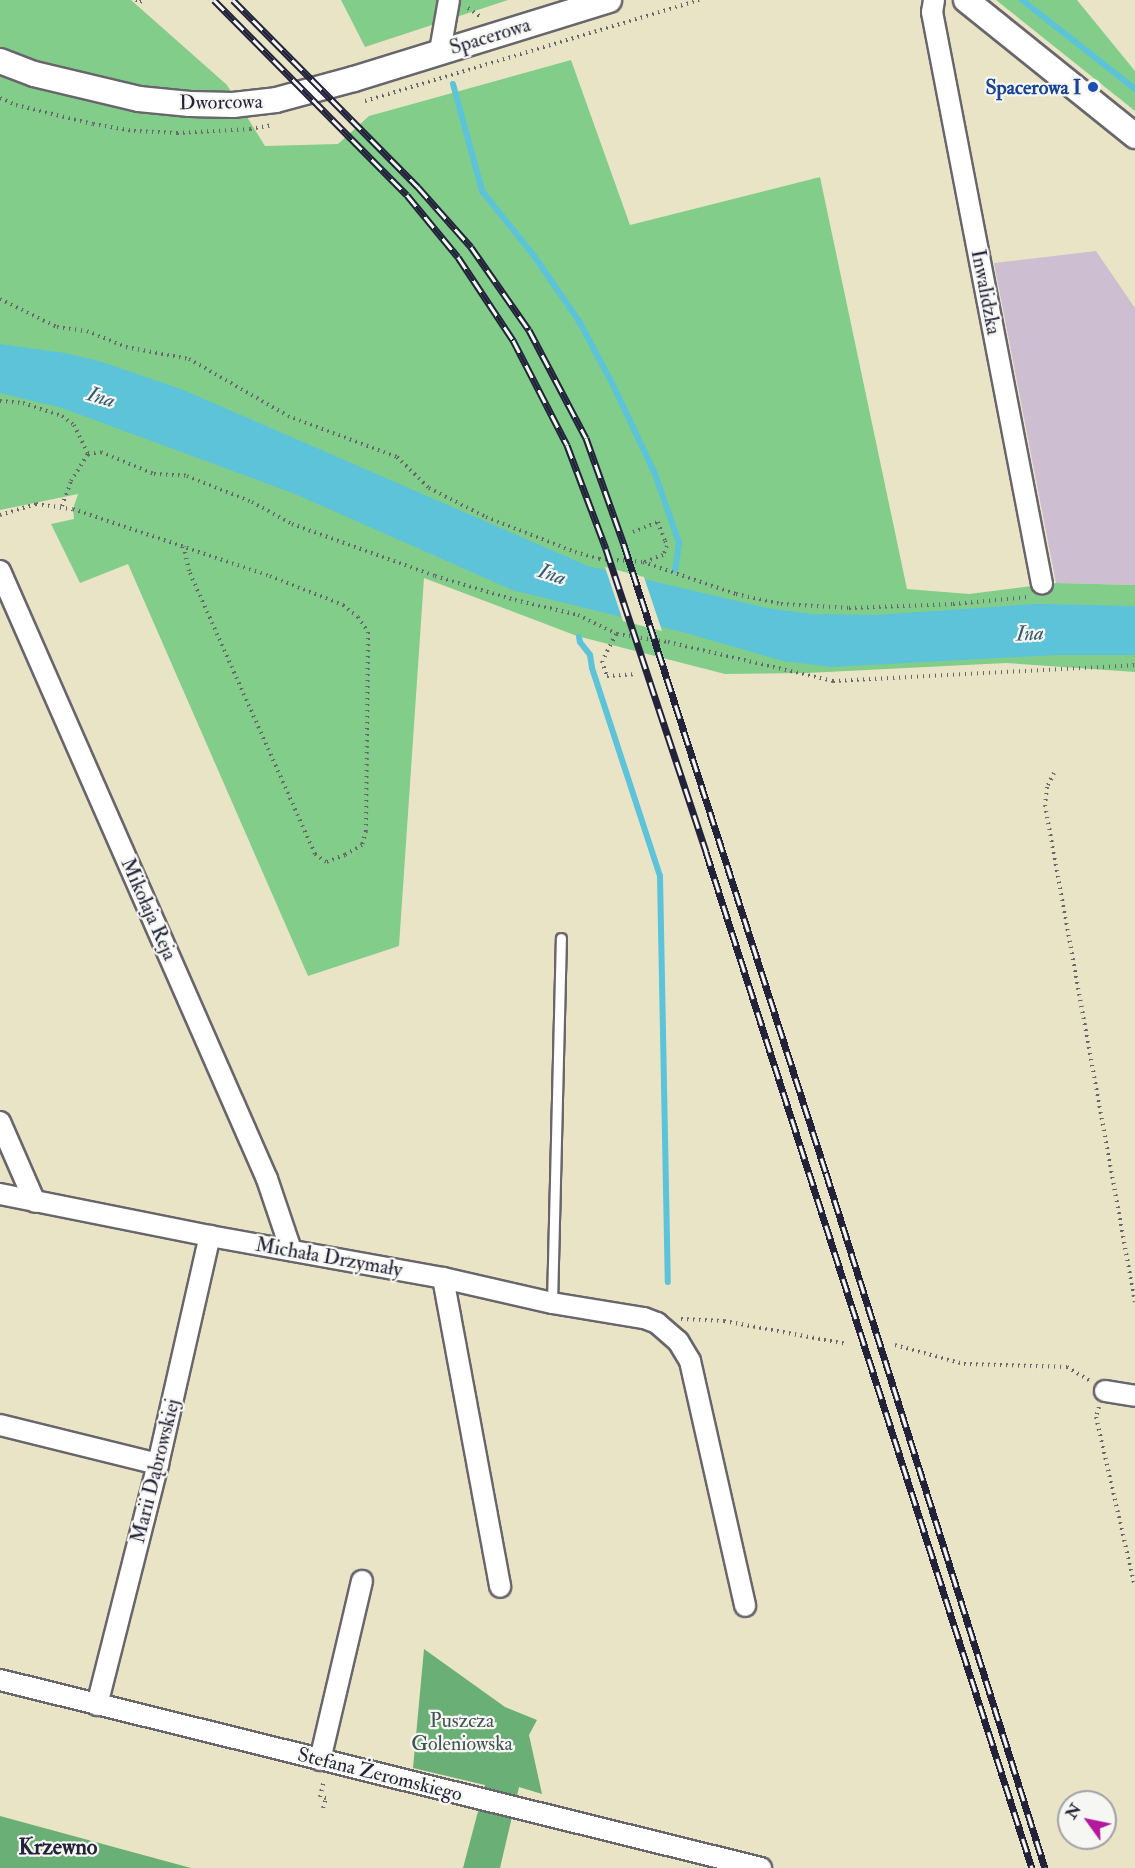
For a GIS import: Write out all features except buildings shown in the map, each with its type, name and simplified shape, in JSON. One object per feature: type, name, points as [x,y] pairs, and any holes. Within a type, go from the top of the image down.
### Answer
[{"type":"street","points":[[440,51],[449,0]]},
{"type":"street","name":"Spacerowa","points":[[440,51],[609,0]]},
{"type":"street","name":"Inwalidzka","points":[[934,0],[932,12],[1042,584]]},
{"type":"street","points":[[966,0],[1135,136]]},
{"type":"street","name":"Dworcowa","points":[[0,61],[44,77],[139,99],[232,105],[276,100],[354,79],[440,51]]},
{"type":"street","name":"Mikołaja Reja","points":[[0,571],[262,1169],[291,1250]]},
{"type":"street","points":[[0,1122],[35,1202]]},
{"type":"street","name":"Michała Drzymały","points":[[0,1194],[210,1236],[442,1278],[552,1303],[644,1318],[657,1323]]},
{"type":"street","name":"Marii Dąbrowskiej","points":[[96,1705],[158,1464],[210,1236]]},
{"type":"street","points":[[442,1278],[500,1587]]},
{"type":"street","points":[[657,1323],[678,1341],[690,1361],[745,1606]]},
{"type":"street","points":[[1105,1391],[1135,1396]]},
{"type":"street","points":[[0,1425],[158,1464]]},
{"type":"street","points":[[320,1760],[362,1581]]},
{"type":"street","name":"Stefana Żeromskiego","points":[[0,1680],[761,1868]]},
{"type":"lane","points":[[552,1303],[561,938]]},
{"type":"path","points":[[136,0],[140,2],[145,0]]},
{"type":"path","points":[[369,100],[699,0]]},
{"type":"path","points":[[0,98],[16,105],[135,131],[177,133],[250,129],[273,125]]},
{"type":"path","points":[[0,298],[57,327],[87,331],[126,347],[189,359],[288,416],[397,457],[429,488],[518,530],[599,559],[643,562],[764,602],[820,608],[1007,600],[1045,595],[1042,584]]},
{"type":"path","points":[[0,401],[23,404],[62,416],[74,425],[88,454]]},
{"type":"path","points":[[62,506],[71,481],[88,454],[101,452],[154,474],[187,476],[252,502],[292,524],[435,576],[515,600],[578,615],[617,634],[668,642],[833,681],[1135,665]]},
{"type":"path","points":[[0,514],[36,504],[62,506],[184,547],[343,605],[358,617],[368,632],[366,831],[362,844],[345,855],[326,862],[315,854],[189,571],[184,547]]},
{"type":"path","points":[[633,532],[658,522],[667,546],[663,555],[643,562]]},
{"type":"path","points":[[617,634],[602,661],[606,674],[609,677],[637,674]]},
{"type":"path","points":[[1054,772],[1047,787],[1045,805],[1135,1302]]},
{"type":"path","points":[[657,1323],[690,1317],[847,1344]]},
{"type":"path","points":[[895,1345],[964,1364],[1067,1367],[1105,1391],[1095,1417],[1135,1587]]},
{"type":"path","points":[[320,1797],[326,1798],[323,1808]]},
{"type":"shaded area","points":[[1096,251],[1135,308],[1135,585],[1056,583],[994,263]]},
{"type":"green space","points":[[0,0],[131,0],[227,85],[265,146],[338,144],[369,116],[571,60],[630,225],[820,177],[907,589],[969,594],[1056,583],[1135,585],[1135,672],[1006,663],[807,673],[725,674],[577,636],[424,578],[399,946],[308,976],[128,564],[80,583],[51,524],[74,519],[73,509],[78,494],[0,510]]},
{"type":"green space","points":[[341,0],[508,0],[365,47]]},
{"type":"green space","points":[[996,0],[1077,0],[1135,71],[1135,111]]},
{"type":"green space","name":"Puszcza Goleniowska","points":[[424,1649],[505,1707],[537,1720],[529,1735],[542,1794],[519,1787],[500,1868],[463,1868],[485,1785],[413,1768]]},
{"type":"green space","points":[[0,1816],[191,1868],[0,1868]]},
{"type":"water","name":"Ina","points":[[0,344],[65,353],[99,361],[181,389],[588,566],[767,608],[812,614],[875,615],[1036,604],[1135,606],[1135,655],[1057,655],[831,667],[783,661],[686,633],[512,590],[295,494],[62,408],[0,393]]},
{"type":"pier","points":[[605,567],[644,577],[662,631],[623,621]]},
{"type":"waterway","points":[[1022,0],[1135,89]]},
{"type":"waterway","points":[[453,84],[482,191],[534,256],[579,321],[613,385],[655,474],[679,543],[675,570]]},
{"type":"waterway","points":[[579,637],[590,655],[592,668],[660,876],[668,1282]]},
{"type":"railway","points":[[214,0],[407,195],[458,257],[513,340],[567,445],[606,549],[706,852],[1032,1868]]},
{"type":"railway","points":[[233,0],[418,187],[471,247],[529,330],[586,438],[624,545],[826,1173],[1045,1868]]},
{"type":"place","name":"Spacerowa I","points":[[1093,87]]},
{"type":"district","name":"Krzewno","points":[[58,1848]]}]
